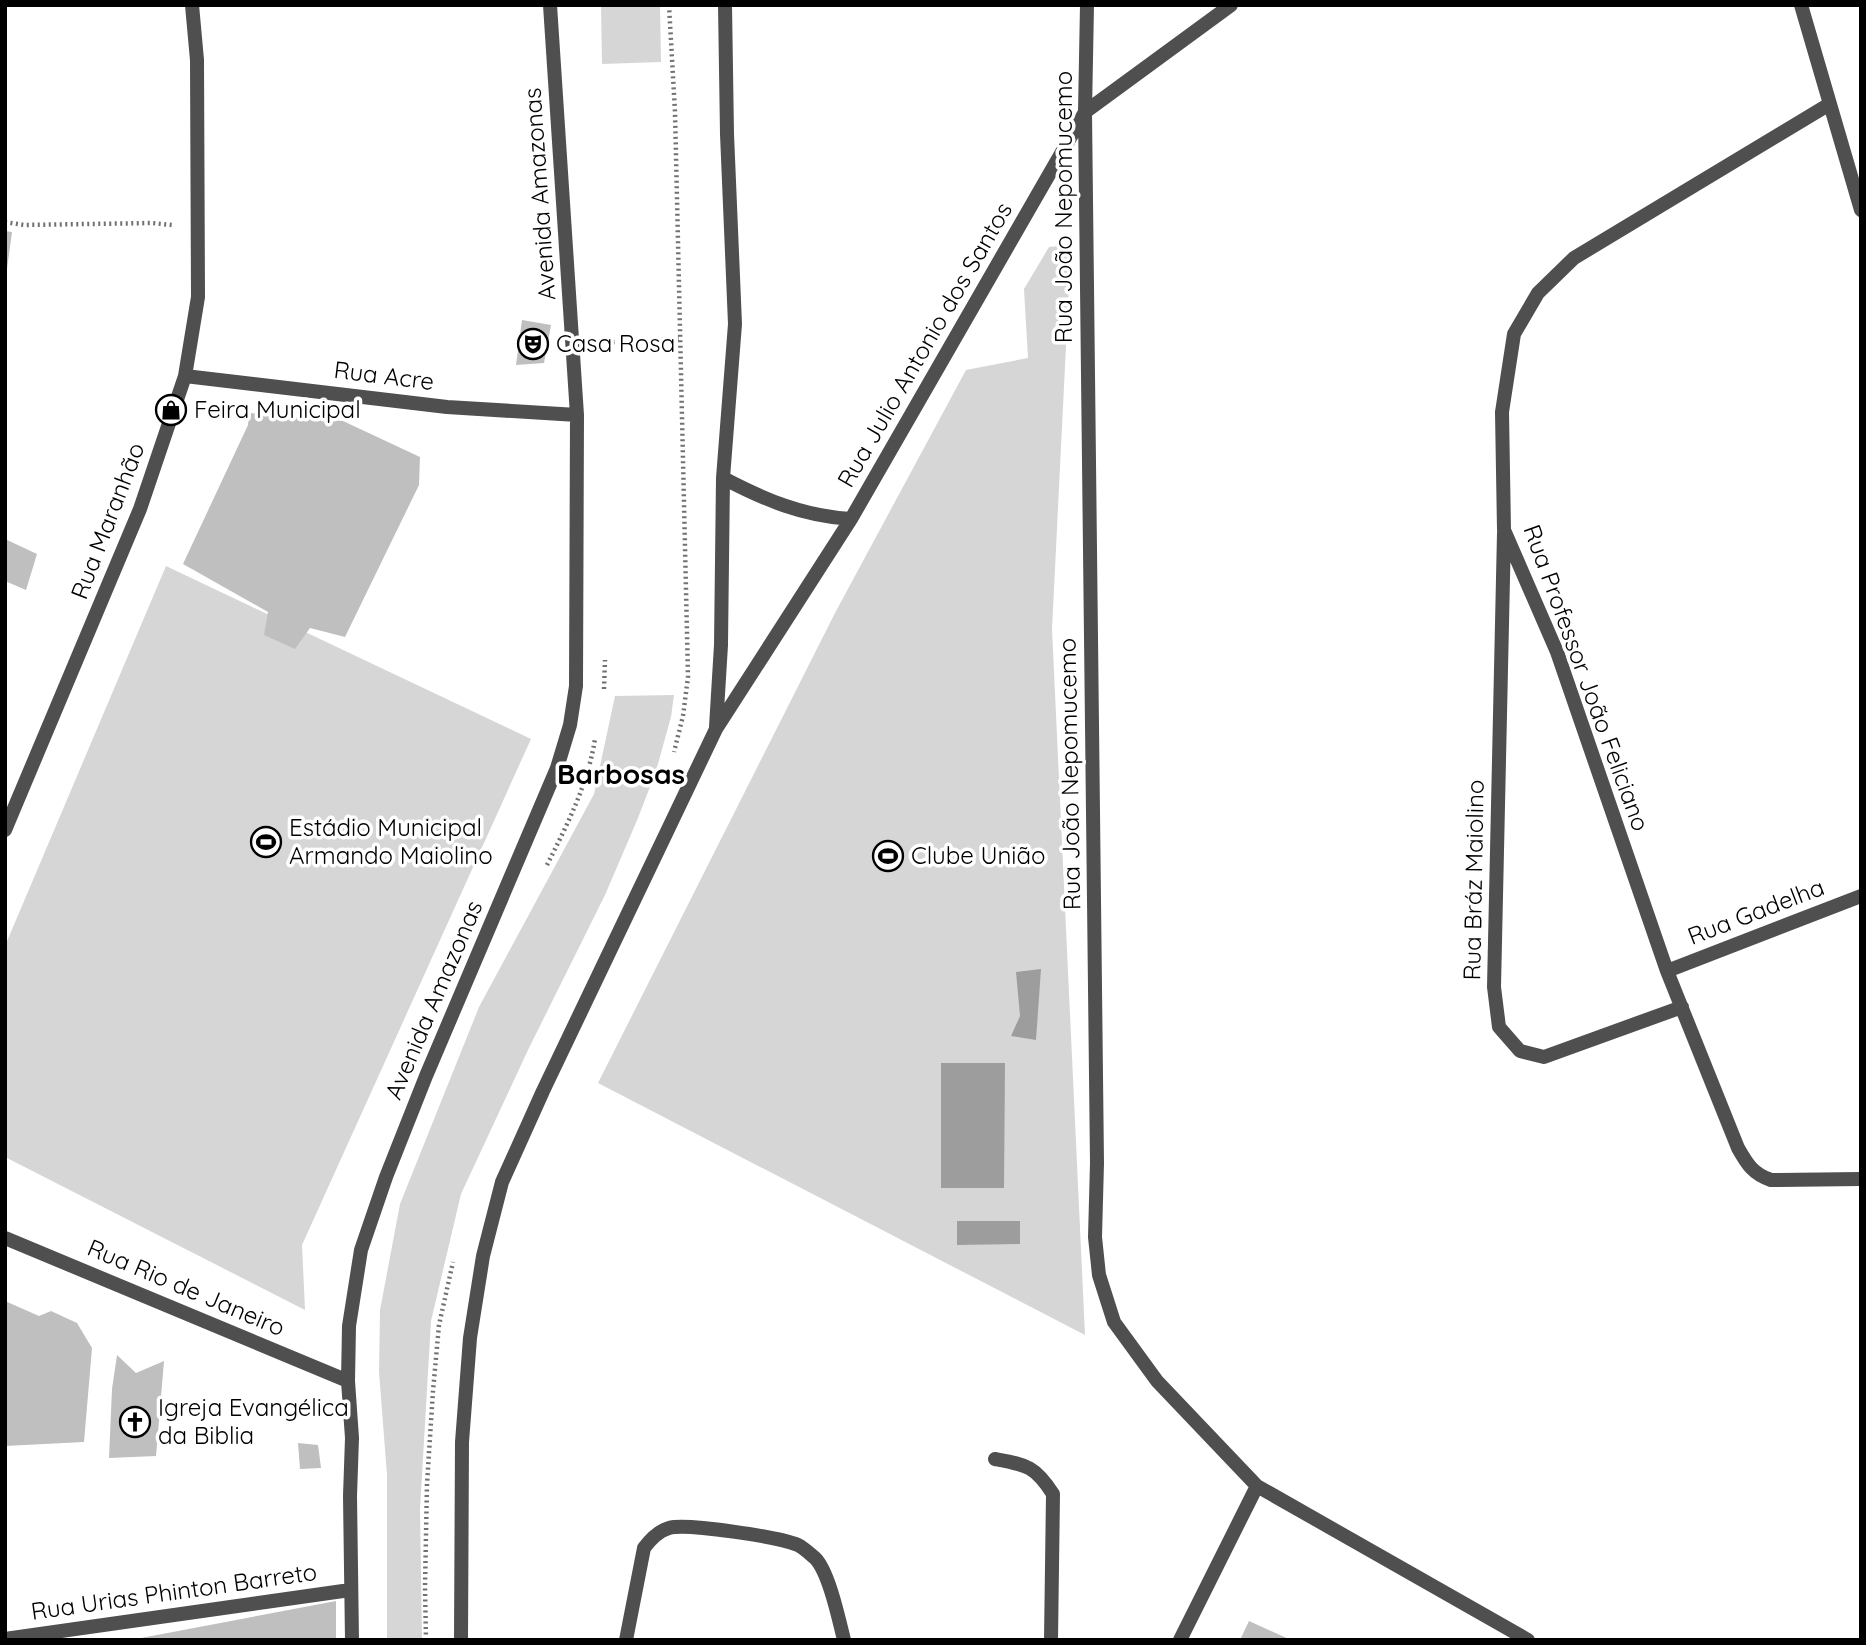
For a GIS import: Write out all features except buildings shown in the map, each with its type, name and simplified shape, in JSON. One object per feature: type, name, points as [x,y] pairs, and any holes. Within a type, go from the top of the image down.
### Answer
[{"type":"street","name":"Rua Maranhão","points":[[5,830],[140,509],[185,376],[198,297],[198,60],[192,5]]},
{"type":"street","name":"Avenida Amazonas","points":[[352,1640],[349,1326],[361,1250],[426,1076],[557,768],[570,725],[576,687],[578,415],[550,5]]},
{"type":"street","points":[[716,729],[721,645],[723,478],[736,324],[727,134],[725,5]]},
{"type":"street","name":"Rua João Nepomucemo","points":[[1087,5],[1085,112],[1097,1163],[1095,1237],[1099,1275],[1114,1322],[1157,1381],[1257,1486],[1528,1640]]},
{"type":"street","points":[[1085,112],[1231,5]]},
{"type":"street","points":[[1801,5],[1828,105],[1861,210]]},
{"type":"street","name":"Rua Professor João Feliciano","points":[[1828,105],[1574,258],[1538,293],[1514,334],[1502,412],[1504,530],[1557,652],[1667,971],[1738,1148],[1749,1167],[1760,1177],[1771,1180],[1861,1179]]},
{"type":"street","name":"Rua Julio Antonio dos Santos","points":[[723,478],[780,506],[827,517],[851,519],[1085,112]]},
{"type":"street","name":"Rua Acre","points":[[185,376],[447,407],[578,415]]},
{"type":"street","points":[[461,1640],[462,1442],[470,1338],[483,1256],[502,1182],[716,729],[851,519]]},
{"type":"street","name":"Rua Bráz Maiolino","points":[[1504,530],[1494,987],[1499,1027],[1520,1051],[1544,1057],[1682,1007]]},
{"type":"street","name":"Rua Gadelha","points":[[1667,971],[1861,896]]},
{"type":"street","name":"Rua Rio de Janeiro","points":[[5,1238],[348,1381]]},
{"type":"street","points":[[995,1459],[1023,1464],[1041,1475],[1054,1494],[1051,1640]]},
{"type":"street","points":[[1180,1640],[1257,1486]]},
{"type":"street","points":[[626,1640],[644,1548],[653,1536],[669,1528],[701,1528],[779,1539],[800,1546],[818,1561],[833,1599],[844,1640]]},
{"type":"street","name":"Rua Urias Phinton Barreto","points":[[5,1639],[350,1590]]},
{"type":"path","points":[[669,5],[675,112],[688,677]]},
{"type":"path","points":[[5,222],[24,225],[152,223],[197,228]]},
{"type":"path","points":[[589,344],[679,339]]},
{"type":"path","points":[[604,693],[606,680]]},
{"type":"path","points":[[545,869],[572,816],[593,755],[597,730]]},
{"type":"shaded area","points":[[601,5],[660,5],[661,62],[602,64]]},
{"type":"shaded area","name":"Clube União","points":[[1071,245],[1052,629],[1085,1335],[598,1083],[835,613],[966,370],[1028,358],[1024,289],[1049,247]]},
{"type":"shaded area","name":"Estádio Municipal Armando Maiolino","points":[[166,566],[531,739],[302,1245],[305,1310],[5,1157],[5,946]]},
{"type":"shaded area","points":[[674,695],[671,717],[656,771],[638,818],[605,895],[528,1050],[461,1194],[431,1321],[420,1509],[422,1640],[387,1640],[387,1475],[379,1372],[380,1310],[400,1204],[479,1007],[594,794],[615,696]]},
{"type":"shaded area","points":[[1041,969],[1036,1040],[1011,1036],[1020,1016],[1016,972]]},
{"type":"shaded area","points":[[941,1063],[1005,1063],[1004,1188],[941,1188]]},
{"type":"shaded area","points":[[957,1221],[1020,1221],[1020,1244],[957,1245]]},
{"type":"place","name":"Casa Rosa","points":[[533,344]]},
{"type":"place","name":"Feira Municipal","points":[[171,410]]},
{"type":"place","name":"Estádio Municipal Armando Maiolino","points":[[266,842]]},
{"type":"place","name":"Clube União","points":[[888,856]]},
{"type":"place","name":"Igreja Evangélica da Biblia","points":[[135,1422]]},
{"type":"district","name":"Barbosas","points":[[621,774]]}]
